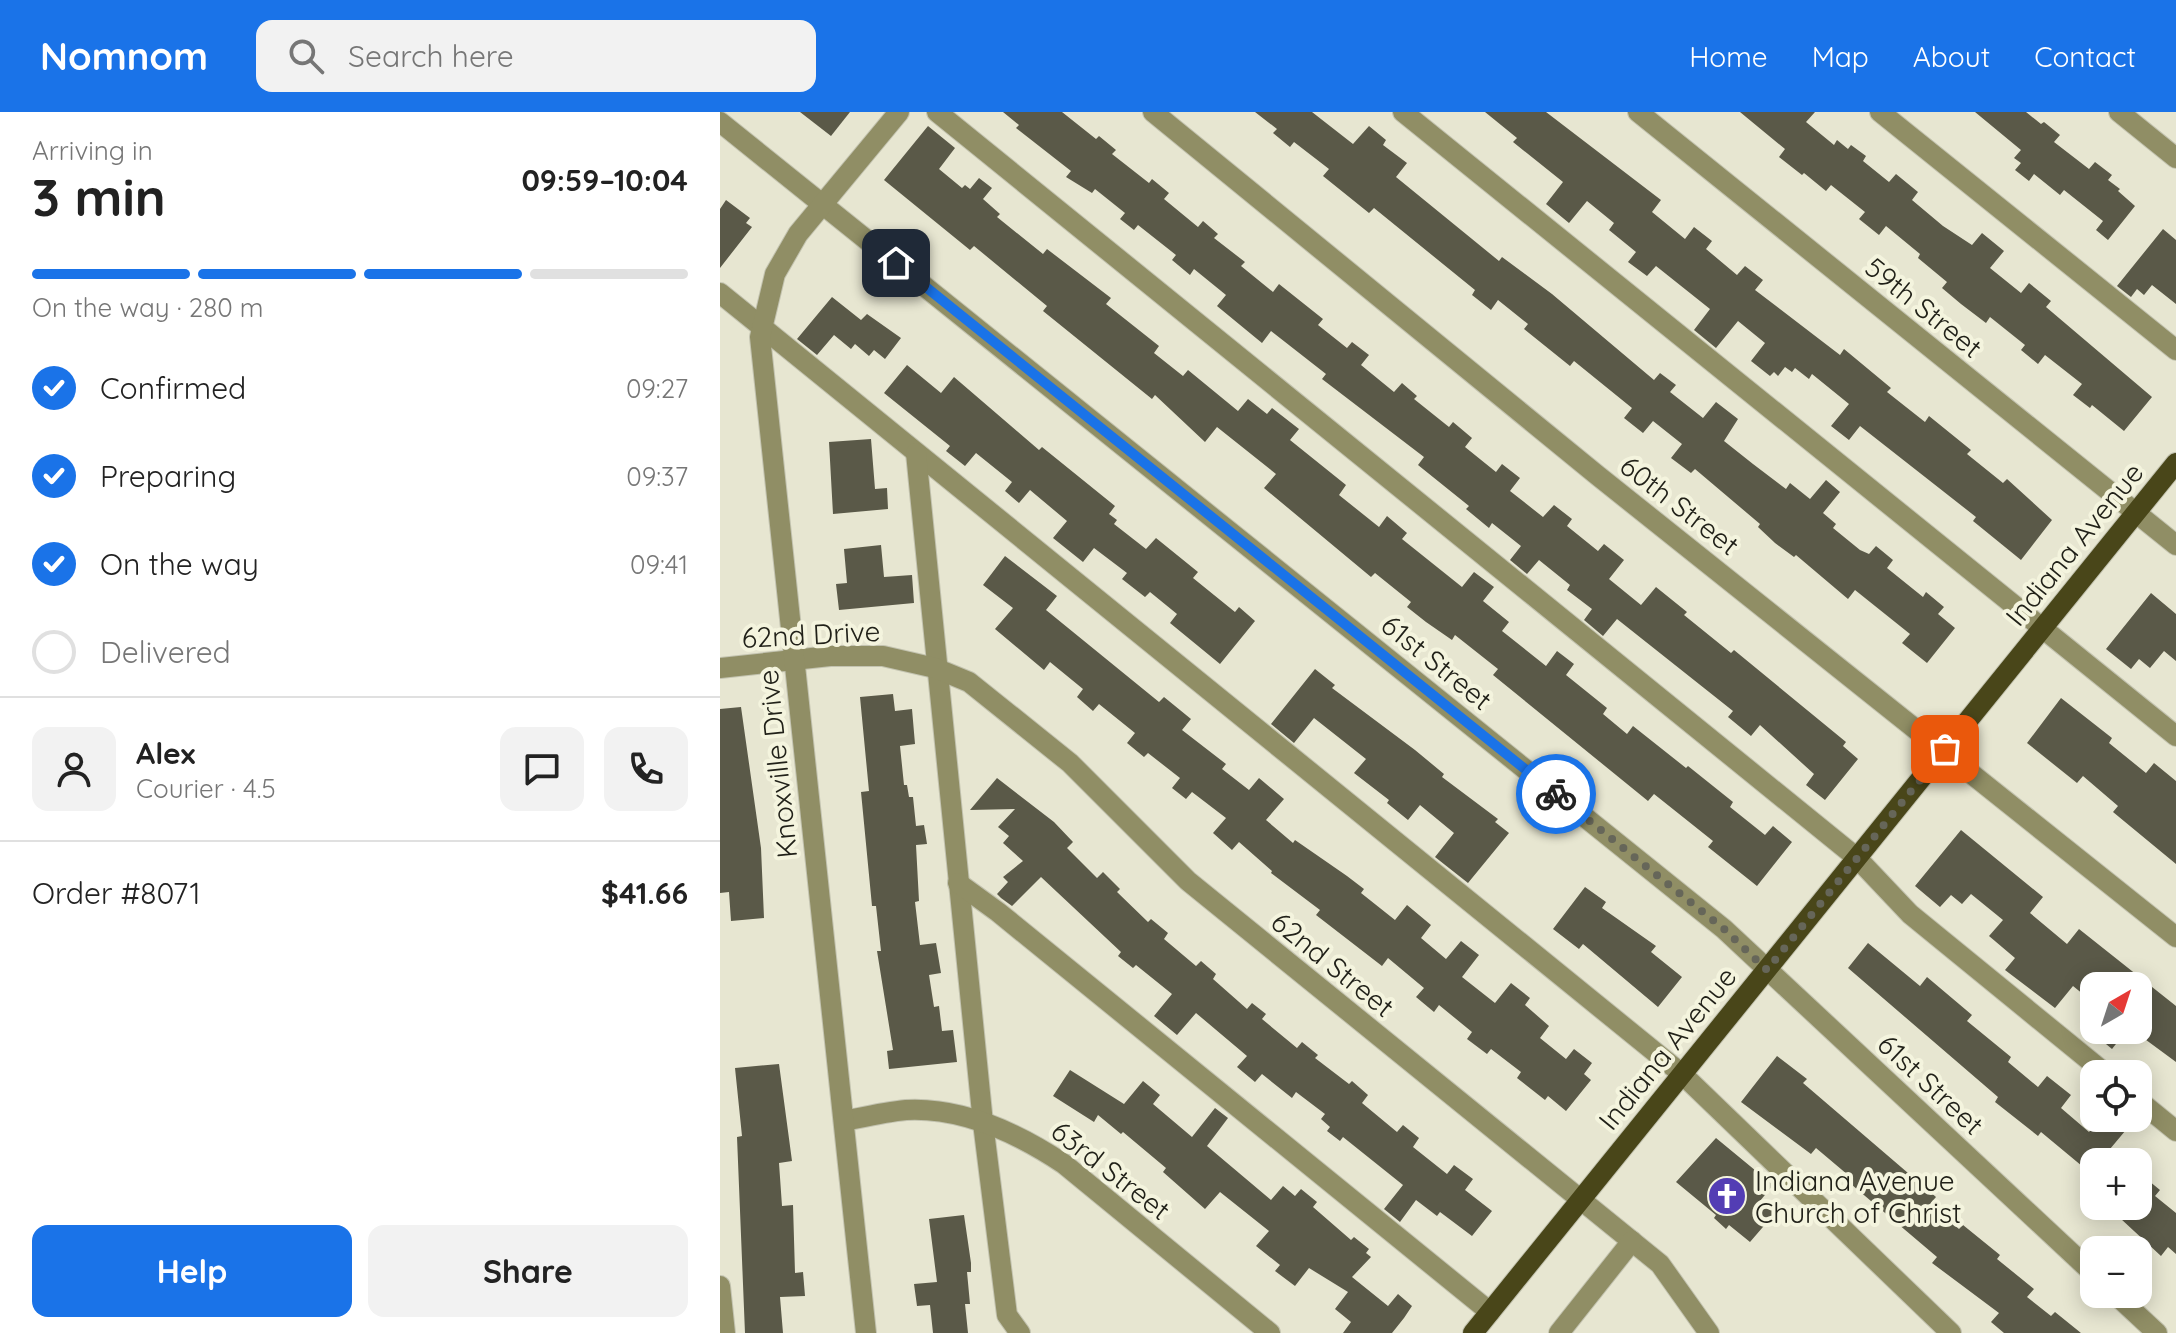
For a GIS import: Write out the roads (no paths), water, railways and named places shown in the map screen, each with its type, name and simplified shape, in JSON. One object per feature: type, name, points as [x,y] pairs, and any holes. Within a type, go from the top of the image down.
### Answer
[{"type":"main road","name":"Indiana Avenue","points":[[1473,1333],[2176,463]]},
{"type":"street","name":"Knoxville Drive","points":[[866,1333],[761,327],[775,274],[798,234],[899,112]]},
{"type":"street","points":[[937,112],[1857,858],[1910,914],[2089,1060]]},
{"type":"street","name":"60th Street","points":[[1153,112],[1597,475],[1945,749],[2176,937]]},
{"type":"street","points":[[1403,112],[2176,736]]},
{"type":"street","name":"59th Street","points":[[1638,112],[2176,545]]},
{"type":"street","points":[[1880,112],[2176,350]]},
{"type":"street","points":[[2119,112],[2176,158]]},
{"type":"street","name":"61st Street","points":[[720,122],[1724,929],[2080,1261]]},
{"type":"street","points":[[720,293],[1682,1074],[1951,1333]]},
{"type":"street","points":[[916,453],[935,668],[983,1123],[1007,1315],[1020,1333]]},
{"type":"street","name":"62nd Drive","points":[[720,668],[830,656],[906,659]]},
{"type":"street","name":"62nd Street","points":[[906,659],[969,682],[1003,706],[1070,763],[1188,881],[1660,1264],[1709,1333]]},
{"type":"street","points":[[958,883],[998,912],[1490,1312]]},
{"type":"street","name":"63rd Street","points":[[844,1121],[907,1110],[952,1115],[1032,1142],[1064,1164],[1270,1333]]},
{"type":"street","points":[[2152,1111],[2176,1131]]},
{"type":"street","points":[[1559,1333],[1632,1241]]},
{"type":"street","points":[[720,1286],[725,1333]]},
{"type":"street","points":[[2130,1308],[2157,1333]]},
{"type":"place","name":"Indiana Avenue Church of Christ","points":[[1727,1196]]}]
